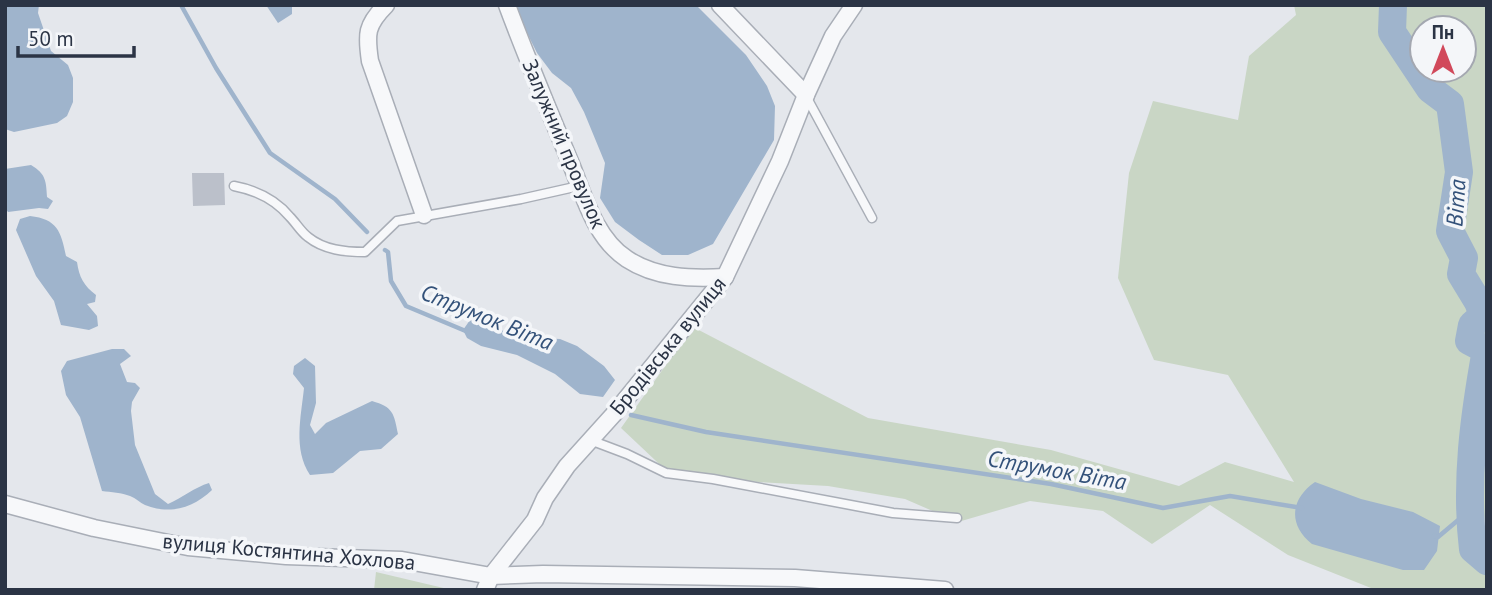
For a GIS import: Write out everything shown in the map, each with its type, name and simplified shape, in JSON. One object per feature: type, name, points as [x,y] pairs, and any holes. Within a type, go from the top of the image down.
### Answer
[{"type":"street","points":[[386,5],[377,14],[366,36],[370,61],[424,215]]},
{"type":"street","name":"Залужний провулок","points":[[507,5],[579,186],[603,236],[626,258],[658,273],[695,278],[725,277]]},
{"type":"street","points":[[720,5],[806,95]]},
{"type":"street","name":"Бродівська вулиця","points":[[488,583],[535,520],[545,498],[725,277],[780,161],[833,36],[853,5]]},
{"type":"street","name":"вулиця Костянтина Хохлова","points":[[5,504],[188,547],[286,556],[401,560],[488,583],[543,574],[795,578],[945,590]]},
{"type":"lane","points":[[806,95],[872,218]]},
{"type":"lane","points":[[234,186],[272,200],[307,237],[345,252],[365,252],[397,221],[579,186]]},
{"type":"lane","points":[[590,440],[627,454],[666,474],[713,479],[893,513],[957,518]]},
{"type":"green space","points":[[1294,5],[1487,5],[1487,500],[1481,546],[1487,554],[1487,590],[1376,590],[1288,555],[1210,505],[1152,544],[1103,511],[1030,501],[958,522],[905,499],[828,486],[673,477],[621,428],[693,327],[868,418],[1051,450],[1179,486],[1225,462],[1294,482],[1228,375],[1154,360],[1118,278],[1129,173],[1153,101],[1238,120],[1249,56],[1296,15]]},
{"type":"green space","points":[[376,572],[452,590],[374,590]]},
{"type":"water","points":[[5,5],[39,5],[38,13],[51,51],[68,65],[73,78],[73,102],[67,116],[57,123],[14,132],[5,129]]},
{"type":"water","points":[[266,5],[292,5],[292,14],[278,23]]},
{"type":"water","points":[[513,5],[696,5],[746,55],[767,86],[775,106],[774,140],[713,244],[688,255],[662,255],[615,222],[600,198],[605,163],[584,112],[571,88],[552,73],[537,53]]},
{"type":"water","points":[[31,165],[42,175],[47,197],[53,201],[48,209],[8,212],[5,208],[5,169]]},
{"type":"water","points":[[30,216],[52,223],[60,233],[66,256],[77,262],[83,281],[96,295],[95,302],[87,304],[97,316],[98,326],[89,330],[61,325],[54,301],[36,276],[16,230],[20,219]]},
{"type":"water","points":[[470,320],[522,337],[560,339],[577,346],[604,366],[615,380],[603,397],[580,394],[555,374],[517,355],[481,346],[467,338],[463,330]]},
{"type":"water","points":[[112,349],[124,349],[131,356],[120,364],[127,382],[135,383],[140,388],[132,402],[131,411],[135,445],[155,494],[168,504],[209,483],[212,490],[197,501],[181,508],[163,509],[145,505],[127,495],[102,491],[80,417],[66,395],[61,371],[67,361]]},
{"type":"water","points":[[305,358],[315,366],[316,403],[310,425],[315,434],[326,423],[372,401],[391,412],[398,434],[381,449],[360,451],[333,473],[310,475],[301,455],[300,444],[304,388],[293,374],[294,366]]},
{"type":"water","points":[[1315,482],[1361,499],[1413,512],[1440,526],[1437,551],[1424,570],[1403,570],[1312,544],[1299,529],[1295,512],[1301,496]]},
{"type":"building","points":[[192,173],[224,173],[225,205],[193,206]]},
{"type":"waterway","name":"Струмок Віта","points":[[181,5],[216,68],[270,153],[335,199],[367,232]]},
{"type":"waterway","name":"Віта","points":[[1393,5],[1392,32],[1430,89],[1450,104],[1459,172],[1450,231],[1464,258],[1461,274],[1483,315],[1472,325],[1469,341],[1486,350],[1475,424],[1470,499],[1473,549],[1487,561]]},
{"type":"waterway","name":"Струмок Віта","points":[[385,250],[388,252],[391,281],[406,306],[468,332]]},
{"type":"waterway","name":"Струмок Віта","points":[[631,415],[706,432],[1051,484],[1163,508],[1230,496],[1302,508]]},
{"type":"waterway","name":"Струмок Віта","points":[[1434,536],[1438,537],[1469,511]]}]
